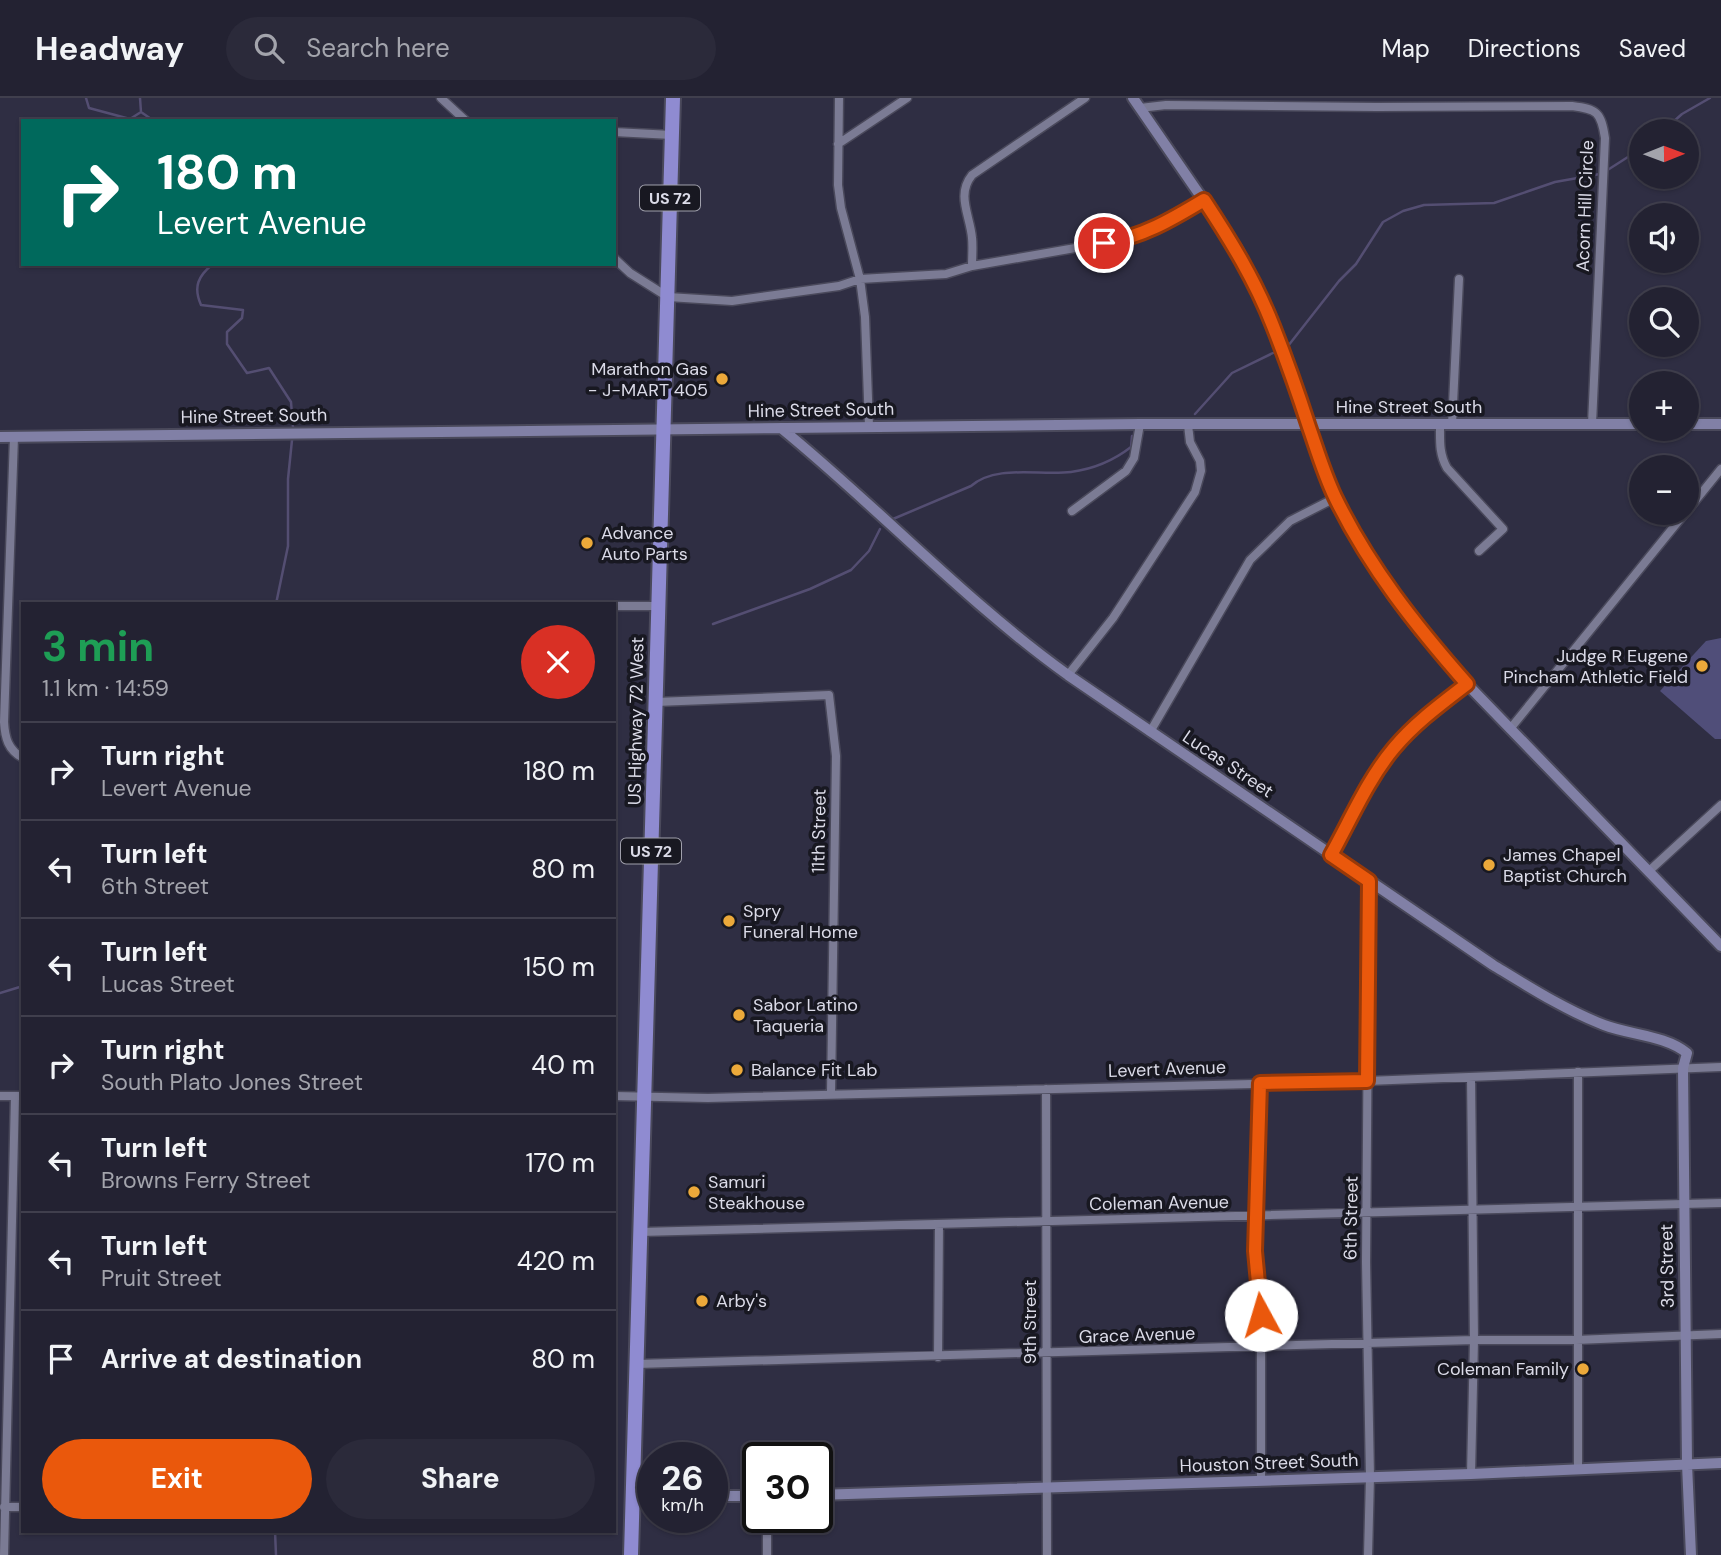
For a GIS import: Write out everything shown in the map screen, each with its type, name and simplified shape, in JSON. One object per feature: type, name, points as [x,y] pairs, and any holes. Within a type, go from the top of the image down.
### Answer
[{"type":"highway","name":"US Highway 72 West","points":[[631,1555],[673,98]]},
{"type":"street","points":[[440,98],[464,119]]},
{"type":"street","points":[[839,98],[841,208],[860,279],[865,317],[869,426]]},
{"type":"street","points":[[838,144],[907,98]]},
{"type":"street","points":[[972,266],[972,237],[963,194],[965,183],[972,175],[1085,98]]},
{"type":"street","name":"Acorn Hill Circle","points":[[1137,103],[1490,102],[1592,108],[1599,116],[1605,138],[1592,424]]},
{"type":"street","points":[[1137,103],[1237,249],[1257,287],[1335,498],[1370,561],[1394,597],[1467,684],[1721,946]]},
{"type":"street","points":[[616,132],[672,135]]},
{"type":"street","points":[[616,260],[630,273],[668,297],[732,301],[839,286],[860,279],[946,274],[972,266],[1127,239],[1163,226],[1204,200]]},
{"type":"street","points":[[1459,279],[1446,425],[1440,448],[1447,468],[1503,529],[1479,551]]},
{"type":"street","points":[[1072,511],[1126,471],[1134,458],[1140,424]]},
{"type":"street","name":"Hine Street South","points":[[0,437],[869,426],[1629,424]]},
{"type":"street","points":[[1699,424],[1721,424]]},
{"type":"street","points":[[1068,675],[1113,618],[1195,492],[1201,471],[1200,461],[1190,442],[1188,425]]},
{"type":"street","name":"Lucas Street","points":[[781,428],[836,473],[1011,633],[1068,675],[1493,965],[1549,999],[1606,1026],[1680,1048],[1686,1054],[1683,1068]]},
{"type":"street","points":[[14,437],[4,722],[8,743],[13,752],[21,757]]},
{"type":"street","points":[[1699,496],[1721,469]]},
{"type":"street","points":[[1150,732],[1250,560],[1290,521],[1335,498]]},
{"type":"street","points":[[1510,729],[1675,525]]},
{"type":"street","points":[[616,606],[658,606]]},
{"type":"street","points":[[1331,855],[1395,746],[1427,715],[1467,684]]},
{"type":"street","name":"11th Street","points":[[656,702],[829,695],[836,756],[831,1093]]},
{"type":"street","points":[[1650,872],[1721,805]]},
{"type":"street","name":"6th Street","points":[[1368,1555],[1369,881]]},
{"type":"street","name":"Levert Avenue","points":[[616,1096],[708,1098],[1367,1081],[1721,1067]]},
{"type":"street","name":"3rd Street","points":[[1683,1068],[1687,1464],[1691,1555]]},
{"type":"street","points":[[1578,1072],[1578,1469]]},
{"type":"street","points":[[1471,1077],[1474,1339],[1471,1474]]},
{"type":"street","points":[[1260,1083],[1255,1251],[1262,1347],[1261,1481]]},
{"type":"street","name":"9th Street","points":[[1046,1089],[1047,1555]]},
{"type":"street","points":[[0,1096],[19,1096],[4,1555]]},
{"type":"street","name":"Coleman Avenue","points":[[640,1232],[1721,1203]]},
{"type":"street","points":[[939,1224],[939,1357]]},
{"type":"street","name":"Grace Avenue","points":[[637,1364],[1721,1334]]},
{"type":"street","name":"Houston Street South","points":[[833,1494],[1471,1474],[1721,1462]]},
{"type":"street","points":[[633,1498],[637,1498]]},
{"type":"street","points":[[4,1507],[21,1507]]},
{"type":"street","points":[[767,1533],[767,1555]]},
{"type":"shaded area","name":"Judge R Eugene Pincham Athletic Field","points":[[1721,638],[1721,739],[1715,739],[1660,691],[1706,641]]},
{"type":"waterway","points":[[86,98],[89,108],[130,119],[141,112]]},
{"type":"waterway","points":[[140,98],[141,112]]},
{"type":"waterway","points":[[1676,119],[1710,98]]},
{"type":"waterway","points":[[141,112],[151,119]]},
{"type":"waterway","points":[[1606,171],[1629,156]]},
{"type":"waterway","points":[[1288,346],[1339,281],[1356,264],[1383,222],[1403,211],[1424,205],[1494,203],[1555,182],[1600,174]]},
{"type":"waterway","points":[[211,266],[198,282],[197,293],[201,305],[243,310],[242,318],[227,332],[227,344],[247,373],[269,368],[291,402],[293,427]]},
{"type":"waterway","points":[[1195,414],[1232,373],[1273,353]]},
{"type":"waterway","points":[[893,519],[993,475],[1071,472],[1095,466],[1131,447],[1132,436]]},
{"type":"waterway","points":[[276,602],[288,546],[288,479],[292,440]]},
{"type":"waterway","points":[[713,624],[810,589],[851,570],[869,551],[880,529]]},
{"type":"waterway","points":[[0,993],[21,987]]},
{"type":"waterway","points":[[275,1533],[276,1555]]},
{"type":"place","name":"Marathon Gas - J-MART 405","points":[[722,379]]},
{"type":"place","name":"Advance Auto Parts","points":[[587,543]]},
{"type":"place","name":"Judge R Eugene Pincham Athletic Field","points":[[1702,666]]},
{"type":"place","name":"James Chapel Baptist Church","points":[[1489,865]]},
{"type":"place","name":"Spry Funeral Home","points":[[729,921]]},
{"type":"place","name":"Sabor Latino Taqueria","points":[[739,1015]]},
{"type":"place","name":"Balance Fit Lab","points":[[737,1070]]},
{"type":"place","name":"Samuri Steakhouse","points":[[694,1192]]},
{"type":"place","name":"Arby's","points":[[702,1301]]},
{"type":"place","name":"Coleman Family","points":[[1583,1369]]},
{"type":"route","points":[[1104,243],[1127,239],[1163,226],[1204,200],[1237,249],[1257,287],[1335,498],[1370,561],[1394,597],[1467,684],[1427,715],[1395,746],[1331,855],[1369,881],[1367,1081],[1260,1083],[1255,1251],[1261,1315]]}]
